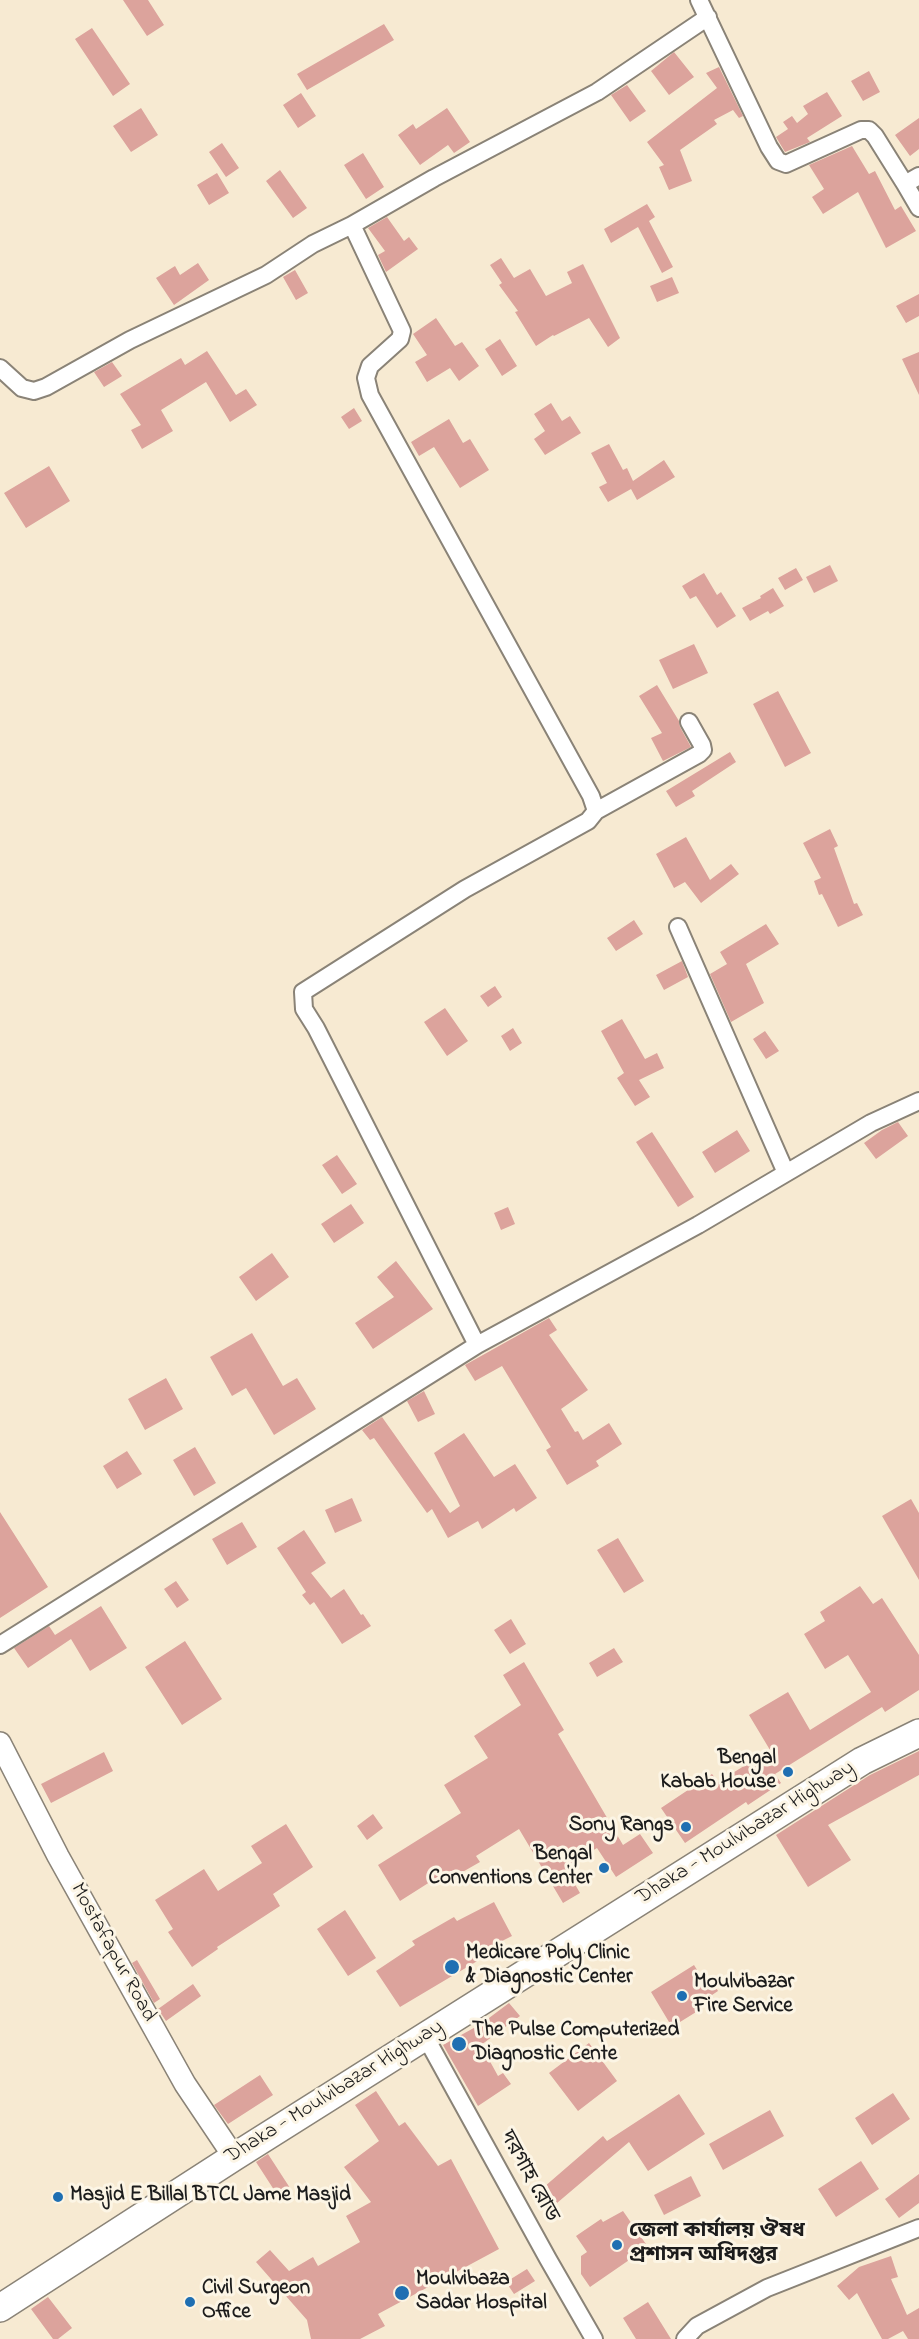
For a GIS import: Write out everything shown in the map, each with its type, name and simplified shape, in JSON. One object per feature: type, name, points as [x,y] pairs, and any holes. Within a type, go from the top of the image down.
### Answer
[{"type":"highway","name":"Dhaka - Moulvibazar Highway","points":[[0,2308],[234,2157],[862,1761],[919,1733]]},
{"type":"street","points":[[699,0],[769,147],[778,161],[786,164],[861,130],[869,130],[912,180],[919,208]]},
{"type":"street","points":[[0,368],[22,388],[34,391],[46,387],[130,340],[266,275],[313,244],[597,92],[708,17]]},
{"type":"street","points":[[352,225],[402,331],[400,339],[370,366],[366,378],[370,395],[443,532],[591,796],[596,812]]},
{"type":"street","points":[[477,1345],[316,1028],[304,1009],[303,992],[465,889],[588,821],[596,812],[699,754],[703,750],[702,745],[689,722]]},
{"type":"street","points":[[678,927],[786,1173]]},
{"type":"street","points":[[0,1645],[477,1345],[698,1225],[871,1123],[919,1101]]},
{"type":"street","name":"Mostafapur Road","points":[[0,1743],[58,1856],[184,2084],[234,2157]]},
{"type":"street","name":"দরগাহ রোড","points":[[425,2036],[594,2339]]},
{"type":"street","points":[[685,2339],[697,2326],[767,2288],[919,2228]]},
{"type":"building","points":[[123,0],[148,0],[164,25],[147,36]]},
{"type":"building","points":[[384,24],[394,40],[307,90],[297,74]]},
{"type":"building","points":[[92,28],[130,84],[113,96],[75,39]]},
{"type":"building","points":[[674,52],[694,77],[669,95],[651,71]]},
{"type":"building","points":[[719,67],[743,116],[739,118],[733,110],[714,120],[717,124],[680,150],[692,181],[669,190],[659,167],[664,165],[647,142],[717,88],[706,73]]},
{"type":"building","points":[[869,71],[880,92],[863,101],[851,81]]},
{"type":"building","points":[[627,85],[646,111],[630,122],[611,95]]},
{"type":"building","points":[[827,92],[842,116],[807,138],[810,142],[785,152],[776,137],[788,129],[783,122],[792,116],[797,123],[808,114],[803,106]]},
{"type":"building","points":[[301,93],[316,116],[298,128],[283,105]]},
{"type":"building","points":[[141,108],[158,135],[131,152],[113,126]]},
{"type":"building","points":[[447,108],[470,142],[454,153],[448,145],[420,165],[398,135],[413,124],[416,129]]},
{"type":"building","points":[[919,118],[919,149],[910,156],[895,135]]},
{"type":"building","points":[[222,143],[239,168],[226,177],[209,152]]},
{"type":"building","points":[[852,146],[869,174],[875,171],[895,210],[901,206],[916,231],[886,248],[858,192],[823,214],[812,197],[824,189],[809,165]]},
{"type":"building","points":[[363,153],[384,187],[366,199],[344,165]]},
{"type":"building","points":[[280,170],[307,208],[293,218],[266,181]]},
{"type":"building","points":[[217,173],[229,193],[209,205],[197,185]]},
{"type":"building","points":[[647,204],[655,217],[649,221],[673,267],[662,273],[638,227],[611,243],[604,229]]},
{"type":"building","points":[[387,217],[404,241],[409,237],[418,249],[386,272],[378,255],[385,251],[368,228]]},
{"type":"building","points":[[501,258],[514,278],[530,269],[546,296],[572,283],[567,272],[583,264],[620,338],[608,347],[589,318],[536,346],[515,312],[518,311],[499,285],[502,283],[490,265]]},
{"type":"building","points":[[198,263],[209,280],[174,305],[156,278],[175,266],[180,275]]},
{"type":"building","points":[[295,270],[308,293],[296,300],[283,277]]},
{"type":"building","points":[[672,277],[679,293],[657,302],[650,286]]},
{"type":"building","points":[[919,294],[919,316],[906,323],[896,306]]},
{"type":"building","points":[[436,318],[455,346],[462,342],[479,366],[459,381],[450,368],[427,382],[415,362],[427,355],[413,334]]},
{"type":"building","points":[[500,339],[517,366],[502,376],[485,349]]},
{"type":"building","points":[[207,351],[236,395],[246,389],[257,405],[230,422],[206,382],[161,410],[173,431],[142,449],[131,430],[141,425],[120,394],[181,358],[185,365]]},
{"type":"building","points":[[919,352],[919,395],[902,359]]},
{"type":"building","points":[[112,362],[122,376],[104,387],[94,372]]},
{"type":"building","points":[[551,403],[562,421],[570,416],[581,433],[545,455],[534,439],[545,431],[534,414]]},
{"type":"building","points":[[354,408],[362,421],[349,429],[341,417]]},
{"type":"building","points":[[449,419],[463,443],[470,439],[489,470],[460,488],[434,447],[419,456],[411,442]]},
{"type":"building","points":[[609,444],[623,470],[627,468],[633,481],[664,460],[675,477],[637,500],[631,489],[608,502],[599,487],[607,483],[591,453]]},
{"type":"building","points":[[49,466],[70,501],[26,528],[4,493]]},
{"type":"building","points":[[830,565],[838,581],[814,593],[806,577]]},
{"type":"building","points":[[796,568],[803,580],[785,590],[778,578]]},
{"type":"building","points":[[704,573],[717,595],[721,592],[736,616],[717,628],[696,596],[690,599],[682,586]]},
{"type":"building","points":[[773,588],[784,606],[770,614],[768,611],[750,621],[742,608],[761,598],[760,596]]},
{"type":"building","points":[[694,644],[708,673],[673,689],[659,660]]},
{"type":"building","points":[[657,685],[679,721],[691,747],[663,761],[651,738],[662,733],[639,696]]},
{"type":"building","points":[[778,691],[811,753],[785,767],[753,704]]},
{"type":"building","points":[[730,752],[736,762],[692,791],[695,796],[676,807],[666,791]]},
{"type":"building","points":[[830,829],[838,846],[834,848],[854,904],[857,903],[863,915],[838,927],[822,894],[819,895],[814,881],[821,878],[803,843]]},
{"type":"building","points":[[686,837],[710,880],[731,864],[739,874],[701,903],[685,882],[674,888],[656,854]]},
{"type":"building","points":[[634,920],[643,934],[616,951],[607,938]]},
{"type":"building","points":[[766,924],[779,944],[746,964],[764,1003],[731,1022],[710,974],[727,964],[720,952]]},
{"type":"building","points":[[682,961],[688,977],[664,990],[656,975]]},
{"type":"building","points":[[495,986],[502,997],[488,1007],[480,996]]},
{"type":"building","points":[[445,1008],[468,1041],[447,1056],[424,1022]]},
{"type":"building","points":[[622,1019],[645,1059],[657,1053],[664,1068],[639,1080],[650,1097],[635,1106],[617,1078],[624,1073],[601,1031]]},
{"type":"building","points":[[513,1028],[522,1043],[510,1051],[501,1036]]},
{"type":"building","points":[[765,1031],[779,1051],[766,1059],[753,1039]]},
{"type":"building","points":[[898,1122],[908,1136],[876,1159],[864,1143]]},
{"type":"building","points":[[737,1130],[750,1151],[715,1173],[702,1152]]},
{"type":"building","points":[[652,1132],[694,1197],[678,1207],[636,1142]]},
{"type":"building","points":[[337,1155],[357,1184],[342,1194],[322,1165]]},
{"type":"building","points":[[351,1204],[364,1223],[334,1243],[321,1224]]},
{"type":"building","points":[[508,1207],[515,1224],[501,1230],[494,1213]]},
{"type":"building","points":[[272,1253],[289,1277],[256,1301],[239,1277]]},
{"type":"building","points":[[396,1261],[433,1309],[373,1349],[355,1323],[394,1297],[377,1277]]},
{"type":"building","points":[[549,1318],[557,1330],[549,1335],[588,1390],[561,1409],[575,1432],[578,1431],[583,1440],[609,1423],[622,1444],[596,1461],[599,1466],[567,1485],[546,1450],[551,1447],[502,1366],[475,1381],[465,1365]]},
{"type":"building","points":[[252,1333],[283,1386],[297,1378],[316,1409],[274,1435],[246,1388],[232,1396],[210,1357]]},
{"type":"building","points":[[166,1378],[183,1409],[145,1430],[128,1399]]},
{"type":"building","points":[[424,1391],[435,1414],[418,1422],[407,1401]]},
{"type":"building","points":[[382,1417],[450,1513],[460,1506],[434,1453],[464,1433],[494,1477],[515,1464],[537,1498],[516,1512],[514,1508],[482,1529],[478,1521],[448,1538],[432,1509],[427,1513],[374,1438],[370,1440],[362,1430]]},
{"type":"building","points":[[195,1447],[216,1483],[194,1496],[173,1460]]},
{"type":"building","points":[[127,1451],[142,1474],[117,1489],[103,1466]]},
{"type":"building","points":[[352,1498],[362,1521],[335,1533],[325,1510]]},
{"type":"building","points":[[911,1499],[919,1513],[919,1580],[882,1516]]},
{"type":"building","points":[[0,1512],[48,1587],[0,1618]]},
{"type":"building","points":[[242,1522],[257,1547],[227,1565],[212,1539]]},
{"type":"building","points":[[304,1530],[326,1563],[311,1573],[331,1598],[344,1589],[371,1626],[342,1644],[314,1602],[310,1605],[302,1595],[306,1592],[277,1548]]},
{"type":"building","points":[[618,1538],[644,1581],[624,1593],[597,1550]]},
{"type":"building","points":[[176,1581],[189,1600],[177,1608],[164,1589]]},
{"type":"building","points":[[860,1586],[873,1604],[882,1598],[919,1655],[919,1690],[885,1712],[882,1707],[775,1774],[781,1783],[748,1805],[746,1802],[685,1843],[661,1808],[712,1774],[718,1782],[770,1750],[749,1715],[788,1692],[810,1730],[871,1692],[848,1655],[825,1669],[804,1634],[825,1621],[820,1612]]},
{"type":"building","points":[[101,1606],[127,1648],[90,1671],[71,1639],[28,1668],[14,1648],[49,1626],[55,1635]]},
{"type":"building","points":[[511,1619],[526,1644],[510,1654],[494,1630]]},
{"type":"building","points":[[185,1641],[222,1699],[182,1725],[145,1667]]},
{"type":"building","points":[[614,1648],[623,1662],[597,1677],[589,1663]]},
{"type":"building","points":[[524,1662],[564,1730],[558,1734],[623,1845],[640,1834],[653,1853],[616,1877],[597,1848],[565,1867],[580,1893],[563,1903],[519,1829],[476,1856],[480,1862],[445,1882],[441,1875],[400,1901],[378,1865],[461,1813],[444,1785],[488,1758],[474,1736],[521,1705],[503,1675]]},
{"type":"building","points":[[919,1751],[919,1775],[828,1825],[851,1860],[808,1887],[776,1835],[870,1775]]},
{"type":"building","points":[[104,1752],[113,1771],[51,1803],[41,1784]]},
{"type":"building","points":[[373,1814],[383,1828],[367,1840],[357,1826]]},
{"type":"building","points":[[286,1824],[313,1867],[273,1894],[280,1906],[217,1947],[218,1949],[192,1967],[168,1932],[173,1929],[155,1900],[204,1869],[218,1891],[262,1863],[251,1846]]},
{"type":"building","points":[[494,1902],[512,1936],[476,1954],[479,1960],[400,2007],[376,1971],[415,1945],[412,1941],[454,1917],[457,1921]]},
{"type":"building","points":[[345,1910],[376,1958],[348,1976],[317,1929]]},
{"type":"building","points":[[137,1960],[160,1999],[154,2003],[132,1963]]},
{"type":"building","name":"Moulvibazar Fire Service","points":[[694,1965],[704,1981],[710,1977],[718,1991],[706,1999],[709,2004],[672,2027],[651,1992]]},
{"type":"building","points":[[193,1984],[201,1996],[166,2021],[158,2009]]},
{"type":"building","points":[[509,2003],[520,2016],[481,2045],[498,2076],[503,2073],[511,2084],[478,2106],[443,2045],[481,2024]]},
{"type":"building","points":[[589,2043],[617,2081],[578,2111],[549,2073]]},
{"type":"building","points":[[260,2075],[273,2095],[228,2124],[214,2105]]},
{"type":"building","points":[[376,2091],[399,2126],[405,2122],[438,2166],[451,2159],[499,2249],[378,2314],[385,2326],[360,2339],[311,2339],[307,2320],[256,2262],[270,2250],[289,2271],[313,2257],[318,2266],[360,2242],[346,2216],[371,2202],[344,2167],[379,2141],[355,2105]]},
{"type":"building","points":[[893,2093],[910,2119],[872,2145],[855,2118]]},
{"type":"building","points":[[679,2094],[705,2134],[648,2171],[629,2142],[557,2203],[544,2187],[603,2136],[607,2141]]},
{"type":"building","points":[[770,2110],[784,2136],[723,2170],[709,2144]]},
{"type":"building","points":[[268,2154],[290,2188],[278,2196],[256,2162]]},
{"type":"building","points":[[861,2161],[879,2189],[836,2217],[818,2189]]},
{"type":"building","points":[[919,2174],[919,2203],[899,2218],[885,2199]]},
{"type":"building","points":[[691,2176],[701,2196],[664,2215],[654,2195]]},
{"type":"building","name":"জেলা কার্যালয় ঔষধ প্রশাসন অধিদপ্তর","points":[[623,2211],[648,2247],[590,2287],[581,2274],[581,2256],[587,2252],[576,2236],[601,2219],[603,2222]]},
{"type":"building","points":[[891,2256],[898,2277],[891,2279],[907,2315],[919,2308],[919,2339],[908,2339],[903,2331],[888,2339],[882,2339],[857,2293],[849,2300],[837,2286],[859,2267]]},
{"type":"building","points":[[527,2269],[535,2281],[514,2294],[506,2282]]},
{"type":"building","points":[[48,2297],[72,2328],[58,2339],[53,2339],[31,2309]]},
{"type":"building","points":[[648,2302],[671,2339],[636,2339],[623,2318]]},
{"type":"place","name":"Bengal Kabab House","points":[[788,1772]]},
{"type":"place","name":"Sony Rangs","points":[[686,1827]]},
{"type":"place","name":"Bengal Conventions Center","points":[[604,1868]]},
{"type":"place","name":"Medicare Poly Clinic & Diagnostic Center","points":[[452,1967]]},
{"type":"place","name":"Moulvibazar Fire Service","points":[[682,1996]]},
{"type":"place","name":"The Pulse Computerized Diagnostic Cente","points":[[459,2044]]},
{"type":"place","name":"Masjid E Billal BTCL Jame Masjid","points":[[58,2197]]},
{"type":"place","name":"জেলা কার্যালয় ঔষধ প্রশাসন অধিদপ্তর","points":[[617,2245]]},
{"type":"place","name":"Moulvibaza Sadar Hospital","points":[[402,2293]]},
{"type":"place","name":"Civil Surgeon Office","points":[[190,2302]]}]
